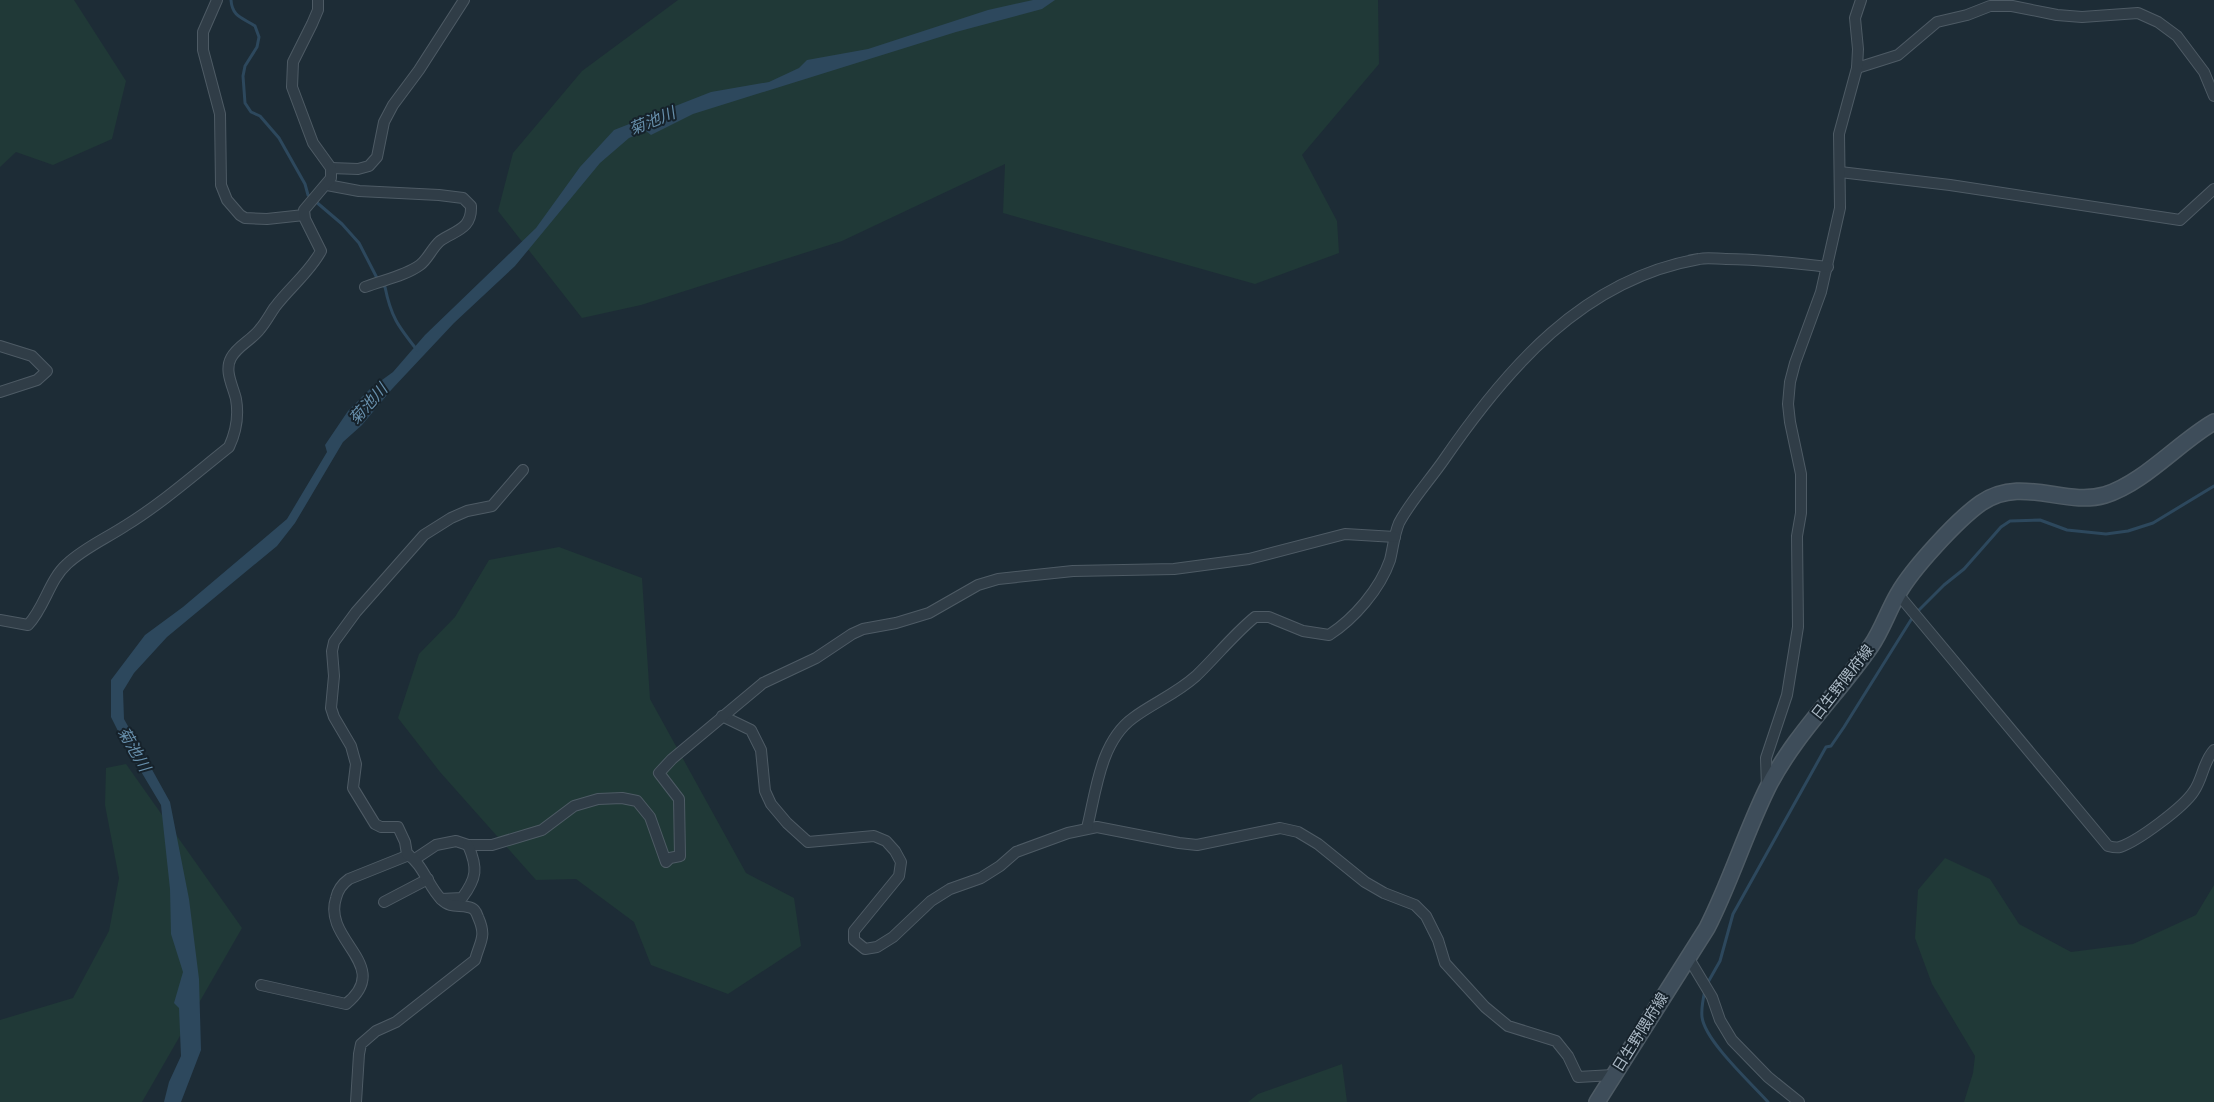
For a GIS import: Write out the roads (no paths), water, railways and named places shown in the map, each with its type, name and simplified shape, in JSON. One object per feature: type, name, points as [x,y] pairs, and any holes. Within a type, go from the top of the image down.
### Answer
[{"type":"main road","name":"日生野隈府線","points":[[1597,1102],[1707,928],[1722,898],[1767,789],[1802,734],[1871,646],[1898,594],[1910,576],[1929,554],[1981,503],[2000,494],[2024,490],[2077,497],[2104,496],[2125,487],[2214,422]]},
{"type":"street","points":[[217,0],[203,32],[203,50],[220,114],[221,185],[227,200],[240,215],[246,218],[267,219],[304,215]]},
{"type":"street","points":[[0,620],[28,625],[37,615],[58,573],[66,565],[85,549],[126,526],[229,447],[235,434],[237,418],[236,400],[229,375],[230,360],[237,350],[260,330],[276,306],[314,264],[321,251],[304,215],[304,210],[331,178],[331,168],[313,143],[292,87],[293,62],[318,10],[318,0]]},
{"type":"street","points":[[331,168],[358,169],[369,166],[377,157],[384,122],[393,105],[419,70],[464,0]]},
{"type":"street","points":[[1767,789],[1766,758],[1787,695],[1798,627],[1797,536],[1801,513],[1801,474],[1790,422],[1788,404],[1790,382],[1794,363],[1821,292],[1840,208],[1839,134],[1857,68],[1858,48],[1855,18],[1861,0]]},
{"type":"street","points":[[1857,68],[1898,55],[1937,22],[1967,15],[1990,6],[2012,6],[2057,15],[2082,17],[2138,13],[2158,22],[2182,41],[2204,72],[2214,96]]},
{"type":"street","points":[[1840,172],[1950,185],[2180,220],[2214,190]]},
{"type":"street","points":[[326,185],[359,191],[463,198],[471,206],[471,216],[466,225],[438,242],[421,265],[365,288]]},
{"type":"street","points":[[1087,828],[1102,764],[1111,743],[1124,726],[1132,718],[1162,702],[1195,677],[1255,617],[1269,617],[1302,631],[1329,635],[1345,625],[1381,578],[1390,560],[1400,523],[1486,402],[1528,354],[1580,308],[1628,282],[1663,268],[1701,258],[1739,258],[1828,267]]},
{"type":"street","points":[[0,346],[32,356],[47,371],[37,380],[0,392]]},
{"type":"street","points":[[356,1102],[359,1054],[362,1044],[376,1031],[396,1022],[473,962],[479,946],[483,942],[484,930],[476,911],[469,907],[452,906],[441,899],[412,857],[398,827],[381,827],[375,824],[353,788],[356,764],[351,746],[334,718],[331,708],[334,676],[332,651],[334,642],[356,612],[424,535],[451,518],[467,511],[492,506],[523,470]]},
{"type":"street","points":[[261,985],[346,1004],[356,996],[362,985],[364,974],[362,964],[340,932],[334,917],[333,906],[337,892],[341,885],[349,879],[412,857],[436,845],[456,841],[468,845],[492,845],[542,830],[574,806],[598,799],[622,798],[637,801],[650,817],[666,862],[670,858],[680,856],[679,799],[659,773],[672,759],[763,683],[816,658],[852,634],[863,629],[896,623],[929,613],[978,585],[998,579],[1072,571],[1174,569],[1249,558],[1345,534],[1395,537]]},
{"type":"street","points":[[1898,594],[2108,846],[2119,847],[2155,826],[2182,805],[2197,787],[2207,757],[2214,750]]},
{"type":"street","points":[[722,716],[751,730],[761,750],[765,791],[771,804],[808,842],[874,836],[886,841],[895,850],[901,862],[899,876],[854,931],[854,940],[865,949],[877,947],[894,937],[937,897],[950,889],[981,878],[1000,866],[1016,852],[1068,833],[1087,828],[1110,828],[1197,845],[1280,828],[1298,832],[1318,844],[1365,882],[1384,893],[1415,905],[1426,916],[1438,940],[1445,963],[1485,1008],[1508,1026],[1556,1041],[1568,1056],[1578,1077],[1613,1075]]},
{"type":"street","points":[[441,899],[462,898],[469,889],[476,868],[468,845]]},
{"type":"street","points":[[384,902],[428,879]]},
{"type":"street","points":[[1688,957],[1712,997],[1720,1020],[1732,1040],[1768,1077],[1799,1102]]},
{"type":"water","name":"菊池川","points":[[1033,0],[1055,0],[1042,9],[956,32],[693,114],[651,135],[646,131],[629,138],[600,163],[515,266],[454,323],[392,389],[362,425],[343,442],[295,523],[277,546],[167,637],[134,673],[123,691],[124,719],[170,802],[189,899],[199,979],[201,1050],[181,1102],[164,1102],[169,1082],[181,1056],[179,1008],[174,1003],[183,972],[171,934],[170,889],[161,805],[124,743],[111,717],[111,680],[145,635],[183,607],[287,519],[327,452],[325,445],[348,411],[371,388],[393,372],[425,335],[536,228],[580,167],[614,130],[711,92],[769,82],[799,68],[807,60],[868,49],[988,10]]},
{"type":"waterway","points":[[231,0],[236,14],[255,26],[259,37],[257,47],[245,66],[243,76],[245,103],[251,112],[260,116],[279,138],[305,184],[308,195],[342,224],[359,243],[378,280]]},
{"type":"waterway","points":[[382,285],[385,287],[396,321],[417,350]]},
{"type":"waterway","points":[[1707,984],[1720,961],[1733,914],[1826,747],[1831,746],[1844,727],[1914,615],[1944,585],[1964,569],[2001,527],[2010,521],[2040,520],[2067,530],[2106,534],[2128,531],[2153,523],[2214,486]]},
{"type":"waterway","points":[[1705,990],[1702,1017],[1711,1038],[1740,1073],[1768,1102]]}]
